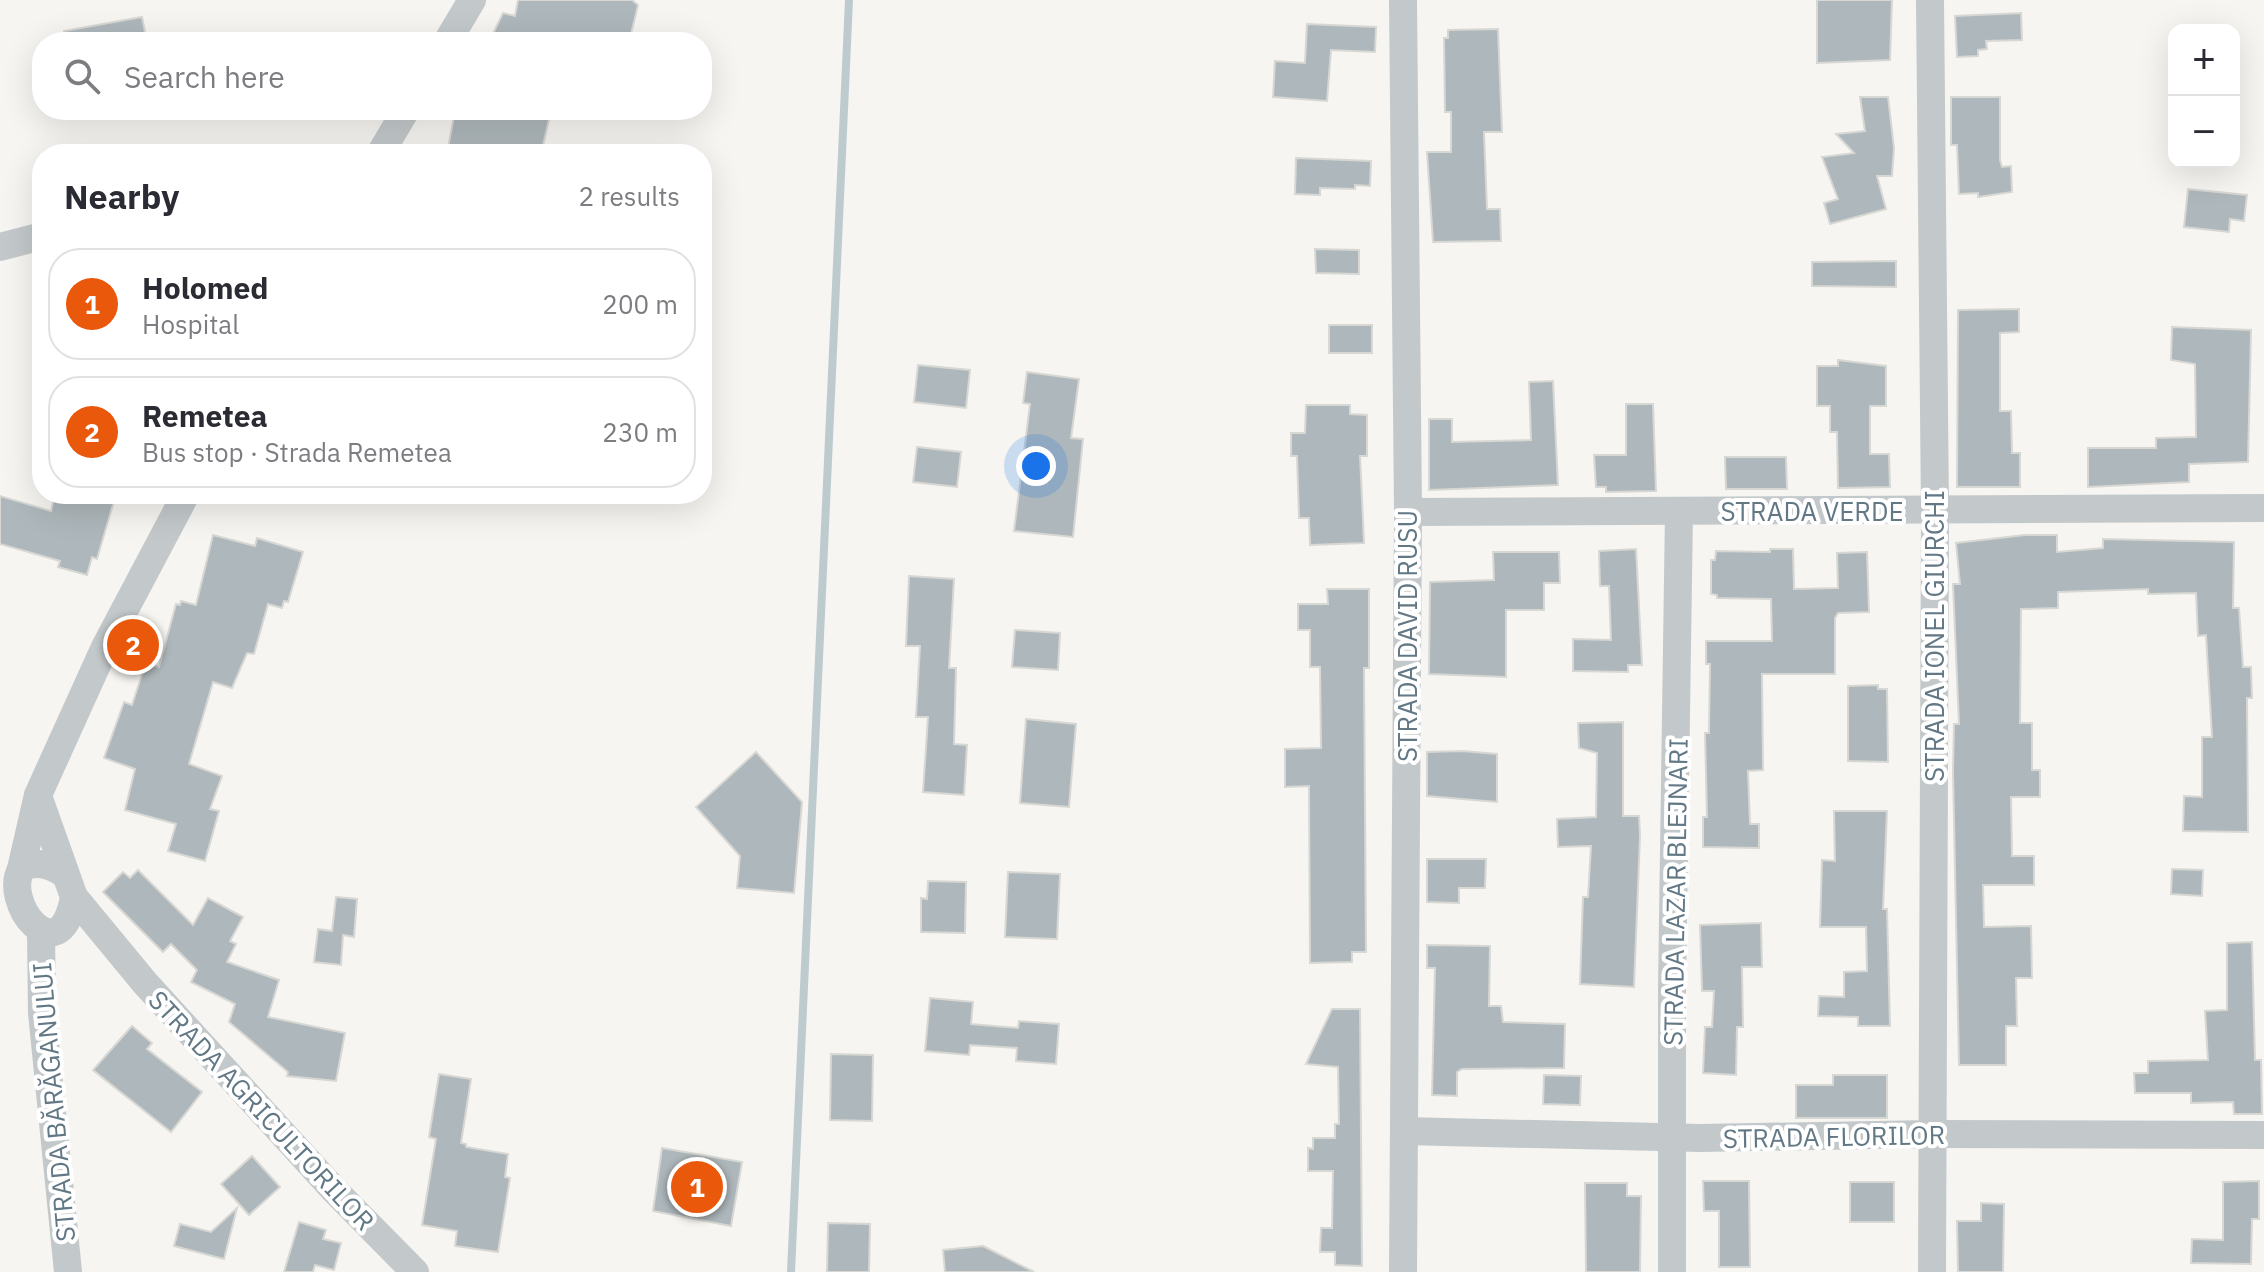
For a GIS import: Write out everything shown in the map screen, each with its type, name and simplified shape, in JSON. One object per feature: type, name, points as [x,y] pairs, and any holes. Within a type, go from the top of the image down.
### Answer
[{"type":"street","points":[[453,32],[472,0]]},
{"type":"street","name":"STRADA DAVID RUSU","points":[[1403,0],[1408,512],[1403,1272]]},
{"type":"street","name":"STRADA IONEL GIURCHI","points":[[1930,0],[1935,510],[1932,1272]]},
{"type":"street","points":[[386,144],[400,120]]},
{"type":"street","points":[[0,247],[32,239]]},
{"type":"street","points":[[21,869],[43,864],[69,885],[72,911],[49,930],[9,923],[5,897],[7,886],[21,869],[38,795],[105,647],[181,504]]},
{"type":"street","name":"STRADA VERDE","points":[[1408,512],[2264,508]]},
{"type":"street","name":"STRADA LAZAR BLEJNARI","points":[[1672,1272],[1672,988],[1679,511]]},
{"type":"street","name":"STRADA AGRICULTORILOR","points":[[38,795],[69,885],[111,945],[335,1191],[415,1272]]},
{"type":"street","name":"STRADA AGRICULTORILOR","points":[[49,930],[111,945]]},
{"type":"street","name":"STRADA BĂRĂGANULUI","points":[[49,930],[42,1013],[68,1272]]},
{"type":"street","name":"STRADA FLORILOR","points":[[1404,1131],[1673,1136],[2264,1135]]},
{"type":"building","points":[[518,0],[632,0],[638,5],[631,32],[494,32],[503,13],[515,16]]},
{"type":"building","points":[[1817,0],[1892,0],[1890,60],[1817,63]]},
{"type":"building","points":[[2021,13],[2022,40],[1986,41],[1987,49],[1978,50],[1978,56],[1957,57],[1955,16]]},
{"type":"building","points":[[142,17],[145,32],[64,32]]},
{"type":"building","points":[[1307,24],[1376,27],[1375,52],[1331,50],[1327,101],[1273,97],[1275,61],[1305,63]]},
{"type":"building","points":[[1498,29],[1502,132],[1484,132],[1487,209],[1500,209],[1501,241],[1433,242],[1427,152],[1451,152],[1451,112],[1445,112],[1444,38],[1448,38],[1448,30]]},
{"type":"building","points":[[1860,97],[1888,97],[1894,148],[1892,176],[1877,176],[1886,209],[1830,224],[1824,203],[1838,199],[1822,157],[1854,153],[1836,134],[1865,131]]},
{"type":"building","points":[[1951,97],[2000,97],[2000,160],[2002,167],[2011,166],[2012,192],[1978,197],[1978,193],[1959,194],[1957,145],[1951,145]]},
{"type":"building","points":[[453,120],[549,120],[543,144],[449,144]]},
{"type":"building","points":[[1296,158],[1371,161],[1370,186],[1320,188],[1320,195],[1295,194]]},
{"type":"building","points":[[2188,189],[2247,195],[2244,221],[2230,219],[2229,232],[2184,227]]},
{"type":"building","points":[[1315,249],[1359,250],[1359,274],[1316,273]]},
{"type":"building","points":[[1896,261],[1896,287],[1812,286],[1812,262]]},
{"type":"building","points":[[2019,309],[2019,332],[2000,333],[2000,411],[2011,411],[2012,453],[2020,453],[2020,487],[1957,487],[1958,310]]},
{"type":"building","points":[[1329,325],[1372,325],[1372,353],[1329,353]]},
{"type":"building","points":[[2172,327],[2251,330],[2248,462],[2189,464],[2189,482],[2088,487],[2088,448],[2156,448],[2156,438],[2196,437],[2195,364],[2171,360]]},
{"type":"building","points":[[1838,360],[1886,366],[1886,406],[1870,406],[1870,454],[1889,454],[1890,487],[1838,488],[1837,432],[1830,432],[1830,406],[1817,406],[1817,366],[1838,366]]},
{"type":"building","points":[[918,365],[970,370],[966,408],[914,402]]},
{"type":"building","points":[[1027,372],[1079,379],[1071,438],[1083,439],[1073,537],[1014,531],[1030,404],[1023,403]]},
{"type":"building","points":[[1553,381],[1558,485],[1429,490],[1429,419],[1452,419],[1452,442],[1531,440],[1529,382]]},
{"type":"building","points":[[1626,404],[1653,404],[1656,491],[1606,492],[1606,487],[1596,487],[1594,455],[1626,455]]},
{"type":"building","points":[[1306,405],[1350,405],[1350,414],[1367,415],[1367,456],[1360,456],[1364,543],[1310,545],[1309,518],[1299,518],[1297,456],[1291,456],[1291,433],[1305,433]]},
{"type":"building","points":[[917,447],[961,452],[957,487],[913,482]]},
{"type":"building","points":[[1725,457],[1786,457],[1787,489],[1726,489]]},
{"type":"building","points":[[0,496],[51,511],[53,504],[113,504],[97,559],[92,557],[87,575],[58,567],[60,561],[0,544]]},
{"type":"building","points":[[213,535],[255,546],[257,538],[303,552],[288,602],[284,601],[282,608],[268,604],[254,654],[247,653],[232,688],[213,682],[189,764],[222,776],[210,809],[219,811],[205,861],[168,851],[176,824],[125,810],[135,769],[104,758],[124,702],[132,705],[146,662],[159,667],[176,604],[180,605],[181,601],[196,605]]},
{"type":"building","points":[[2025,535],[2057,535],[2057,552],[2103,548],[2103,539],[2234,542],[2233,608],[2239,608],[2243,667],[2251,667],[2252,698],[2247,698],[2248,832],[2183,831],[2184,796],[2202,797],[2202,737],[2212,737],[2206,635],[2198,636],[2196,593],[2148,594],[2148,589],[2058,592],[2058,608],[2021,609],[2020,723],[2032,723],[2032,770],[2040,770],[2040,797],[2011,797],[2012,856],[2034,856],[2034,885],[1983,885],[1984,927],[2031,926],[2032,978],[2016,978],[2017,1026],[2006,1026],[2006,1065],[1959,1065],[1953,771],[1954,724],[1959,724],[1953,584],[1960,584],[1956,543]]},
{"type":"building","points":[[1636,549],[1642,665],[1628,665],[1628,672],[1573,671],[1573,639],[1611,640],[1609,586],[1600,586],[1599,551]]},
{"type":"building","points":[[1770,549],[1793,549],[1794,589],[1838,588],[1837,553],[1867,552],[1869,612],[1838,613],[1835,618],[1835,674],[1762,674],[1763,770],[1748,771],[1750,824],[1759,824],[1759,848],[1703,847],[1703,817],[1707,817],[1705,733],[1709,733],[1710,664],[1706,664],[1706,641],[1772,641],[1771,599],[1717,598],[1717,595],[1711,594],[1711,560],[1715,560],[1716,551],[1770,552]]},
{"type":"building","points":[[1493,552],[1559,552],[1560,583],[1544,583],[1544,610],[1506,610],[1506,677],[1429,674],[1430,582],[1494,580]]},
{"type":"building","points":[[909,576],[954,579],[949,668],[956,668],[954,744],[967,745],[964,795],[923,792],[928,717],[916,717],[920,646],[906,646]]},
{"type":"building","points":[[1327,589],[1369,589],[1369,668],[1364,668],[1366,952],[1352,952],[1352,962],[1310,963],[1309,786],[1285,787],[1285,749],[1321,748],[1320,667],[1310,667],[1310,630],[1298,630],[1298,604],[1328,604]]},
{"type":"building","points":[[1015,630],[1060,633],[1058,670],[1012,667]]},
{"type":"building","points":[[1878,685],[1878,689],[1887,689],[1888,762],[1848,761],[1848,686]]},
{"type":"building","points":[[1026,719],[1076,724],[1069,807],[1020,803]]},
{"type":"building","points":[[1623,722],[1623,816],[1639,816],[1640,836],[1634,987],[1580,984],[1583,897],[1588,897],[1591,846],[1558,847],[1557,819],[1596,817],[1597,753],[1579,748],[1578,723]]},
{"type":"building","points":[[756,752],[802,802],[794,893],[737,888],[740,856],[696,807]]},
{"type":"building","points":[[1427,752],[1497,754],[1497,802],[1427,796]]},
{"type":"building","points":[[1834,811],[1887,811],[1883,909],[1887,909],[1890,1026],[1858,1026],[1858,1017],[1818,1016],[1819,996],[1844,997],[1844,972],[1867,971],[1866,927],[1820,927],[1822,860],[1835,861]]},
{"type":"building","points":[[1427,859],[1486,859],[1485,888],[1459,888],[1459,903],[1427,902]]},
{"type":"building","points":[[2172,869],[2203,870],[2202,896],[2171,894]]},
{"type":"building","points":[[138,870],[193,925],[208,898],[243,917],[230,941],[236,944],[227,962],[279,980],[268,1017],[345,1033],[336,1081],[287,1076],[288,1072],[229,1022],[235,1004],[191,982],[197,970],[171,944],[163,952],[103,892],[123,872],[130,878]]},
{"type":"building","points":[[1008,872],[1060,874],[1057,939],[1005,937]]},
{"type":"building","points":[[928,881],[966,882],[965,933],[921,932],[921,898],[927,899]]},
{"type":"building","points":[[336,897],[357,899],[354,937],[343,935],[341,965],[314,962],[318,929],[332,931]]},
{"type":"building","points":[[1761,923],[1762,967],[1742,967],[1743,1027],[1737,1027],[1736,1075],[1703,1073],[1705,1027],[1712,1027],[1714,991],[1702,991],[1700,925]]},
{"type":"building","points":[[2252,942],[2255,1060],[2261,1060],[2262,1114],[2234,1114],[2233,1102],[2191,1103],[2191,1093],[2135,1093],[2134,1073],[2148,1073],[2148,1061],[2208,1060],[2205,1011],[2227,1010],[2227,943]]},
{"type":"building","points":[[1427,945],[1490,946],[1489,1006],[1501,1006],[1503,1022],[1565,1024],[1564,1068],[1462,1069],[1457,1072],[1457,1096],[1432,1095],[1435,968],[1427,968]]},
{"type":"building","points":[[930,998],[973,1002],[971,1024],[1018,1028],[1019,1021],[1059,1024],[1056,1064],[1016,1061],[1017,1048],[970,1045],[969,1055],[925,1051]]},
{"type":"building","points":[[1332,1009],[1360,1009],[1362,1266],[1335,1265],[1335,1252],[1320,1252],[1321,1228],[1332,1228],[1333,1171],[1308,1171],[1308,1148],[1313,1149],[1313,1138],[1335,1138],[1335,1124],[1339,1124],[1338,1067],[1306,1064]]},
{"type":"building","points":[[132,1026],[152,1043],[147,1049],[202,1092],[171,1132],[93,1070]]},
{"type":"building","points":[[831,1054],[873,1055],[872,1121],[830,1120]]},
{"type":"building","points":[[439,1074],[471,1079],[461,1143],[466,1147],[508,1154],[505,1177],[510,1178],[498,1252],[455,1246],[457,1231],[422,1225],[436,1139],[429,1137]]},
{"type":"building","points":[[1544,1075],[1581,1076],[1580,1105],[1543,1104]]},
{"type":"building","points":[[1833,1075],[1887,1075],[1887,1118],[1796,1118],[1796,1085],[1833,1085]]},
{"type":"building","points":[[662,1148],[742,1162],[731,1226],[653,1211]]},
{"type":"building","points":[[252,1156],[280,1187],[249,1215],[221,1184]]},
{"type":"building","points":[[1703,1181],[1749,1181],[1750,1267],[1719,1267],[1719,1211],[1704,1211]]},
{"type":"building","points":[[2259,1181],[2259,1219],[2252,1219],[2251,1264],[2191,1263],[2192,1239],[2223,1240],[2223,1182]]},
{"type":"building","points":[[1850,1182],[1894,1182],[1894,1222],[1850,1222]]},
{"type":"building","points":[[1585,1183],[1627,1183],[1627,1196],[1641,1196],[1640,1272],[1586,1272]]},
{"type":"building","points":[[1981,1203],[2004,1204],[2003,1272],[1958,1272],[1957,1221],[1981,1221]]},
{"type":"building","points":[[237,1208],[224,1259],[174,1246],[180,1224],[211,1232]]},
{"type":"building","points":[[299,1222],[326,1230],[323,1239],[341,1243],[334,1270],[315,1265],[313,1272],[284,1272]]},
{"type":"building","points":[[828,1223],[870,1224],[869,1272],[827,1272]]},
{"type":"building","points":[[983,1246],[1034,1272],[945,1272],[943,1250]]},
{"type":"waterway","points":[[791,1272],[849,0]]},
{"type":"place","name":"Remetea","points":[[133,645]]},
{"type":"place","name":"Holomed","points":[[697,1187]]}]
